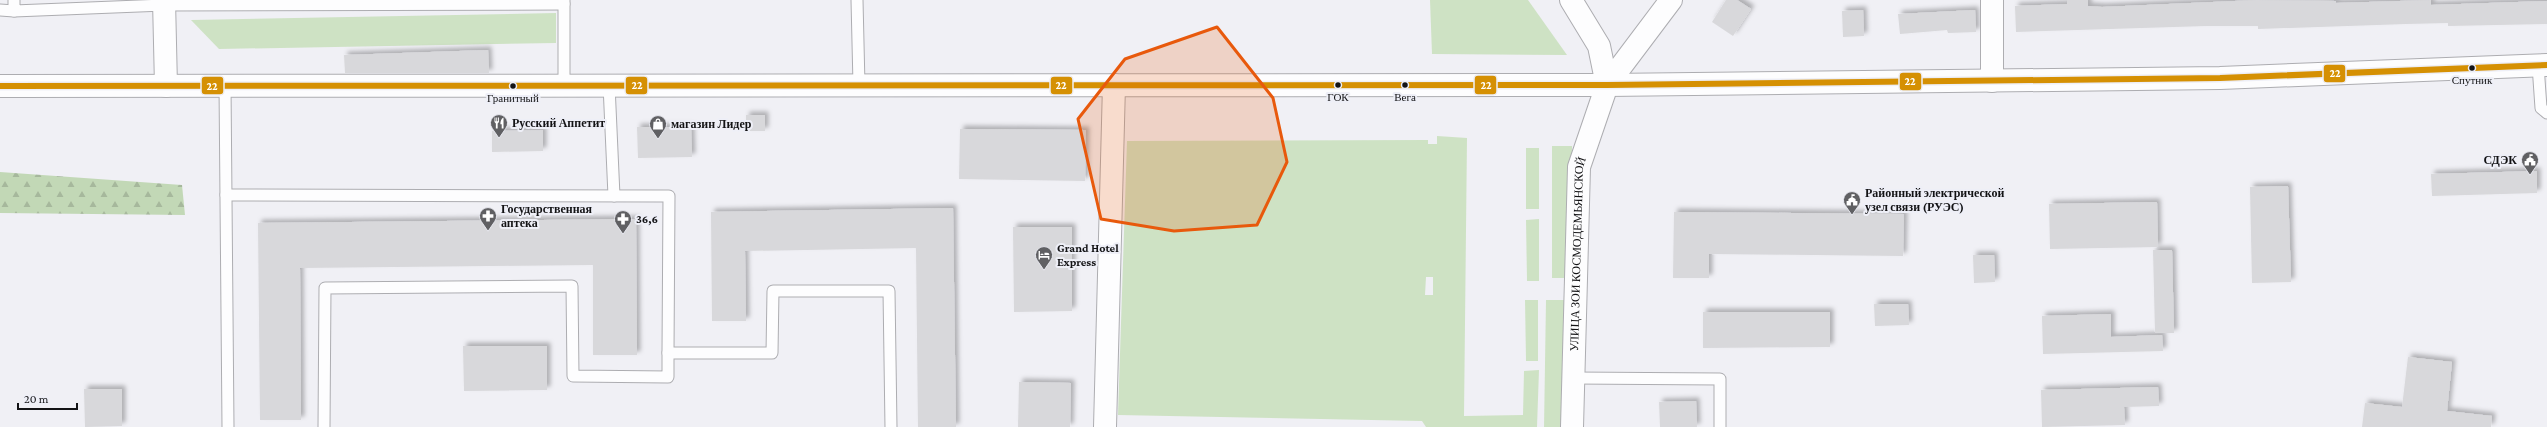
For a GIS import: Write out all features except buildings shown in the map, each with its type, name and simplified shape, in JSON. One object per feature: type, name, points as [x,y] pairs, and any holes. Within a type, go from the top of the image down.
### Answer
[{"type":"street","points":[[1571,0],[1599,46],[1607,85]]},
{"type":"street","points":[[1607,85],[1671,0]]},
{"type":"street","points":[[1992,0],[1992,81]]},
{"type":"street","points":[[164,2],[166,86]]},
{"type":"street","points":[[0,86],[1607,85],[2220,78],[2543,65]]},
{"type":"street","points":[[1105,427],[1114,85]]},
{"type":"street","name":"УЛИЦА ЗОИ КОСМОДЕМЬЯНСКОЙ","points":[[1572,427],[1579,167],[1607,85]]},
{"type":"lane","points":[[857,0],[859,85]]},
{"type":"lane","points":[[0,10],[14,5],[164,2],[564,2],[564,86]]},
{"type":"lane","points":[[2543,65],[2541,108],[2547,112]]},
{"type":"lane","points":[[610,85],[614,196]]},
{"type":"lane","points":[[225,86],[228,427]]},
{"type":"lane","points":[[226,195],[669,196],[668,377],[573,376],[572,286],[325,288],[324,427]]},
{"type":"lane","points":[[668,353],[772,353],[773,291],[888,291],[891,427]]},
{"type":"lane","points":[[1573,378],[1720,379],[1720,427]]},
{"type":"highlighted area","points":[[1217,27],[1273,98],[1287,162],[1257,225],[1174,231],[1101,219],[1078,119],[1125,59]]},
{"type":"green space","points":[[1430,0],[1528,0],[1567,55],[1432,54]]},
{"type":"green space","points":[[556,13],[556,43],[219,49],[191,20]]},
{"type":"green space","points":[[1437,136],[1467,138],[1464,416],[1523,415],[1524,371],[1539,370],[1537,427],[1426,427],[1422,421],[1118,415],[1127,141],[1428,140],[1428,144],[1437,144]],"holes":[[[1426,277],[1433,277],[1433,295],[1425,295]]]},
{"type":"green space","points":[[1552,146],[1572,146],[1571,278],[1552,278]]},
{"type":"green space","points":[[1526,148],[1539,148],[1539,209],[1526,209]]},
{"type":"green space","points":[[0,172],[182,185],[185,215],[0,213]]},
{"type":"green space","points":[[1539,219],[1539,281],[1527,281],[1526,220]]},
{"type":"green space","points":[[1525,300],[1538,300],[1538,361],[1526,361]]},
{"type":"green space","points":[[1546,300],[1569,300],[1567,427],[1544,427]]},
{"type":"transit line","name":"22","points":[[0,86],[1607,85],[2220,78],[2547,65]]},
{"type":"place","name":"Спутник","points":[[2472,68]]},
{"type":"place","name":"ГОК","points":[[1338,85]]},
{"type":"place","name":"Вега","points":[[1405,85]]},
{"type":"place","name":"Гранитный","points":[[513,86]]},
{"type":"place","name":"Русский Аппетит","points":[[499,138]]},
{"type":"place","name":"магазин Лидер","points":[[658,139]]},
{"type":"place","name":"СДЭК","points":[[2530,175]]},
{"type":"place","name":"Районный электрической узел связи (РУЭС)","points":[[1852,215]]},
{"type":"place","name":"Государственная аптека","points":[[488,231]]},
{"type":"place","name":"36,6","points":[[623,234]]},
{"type":"place","name":"Grand Hotel Express","points":[[1044,270]]}]
